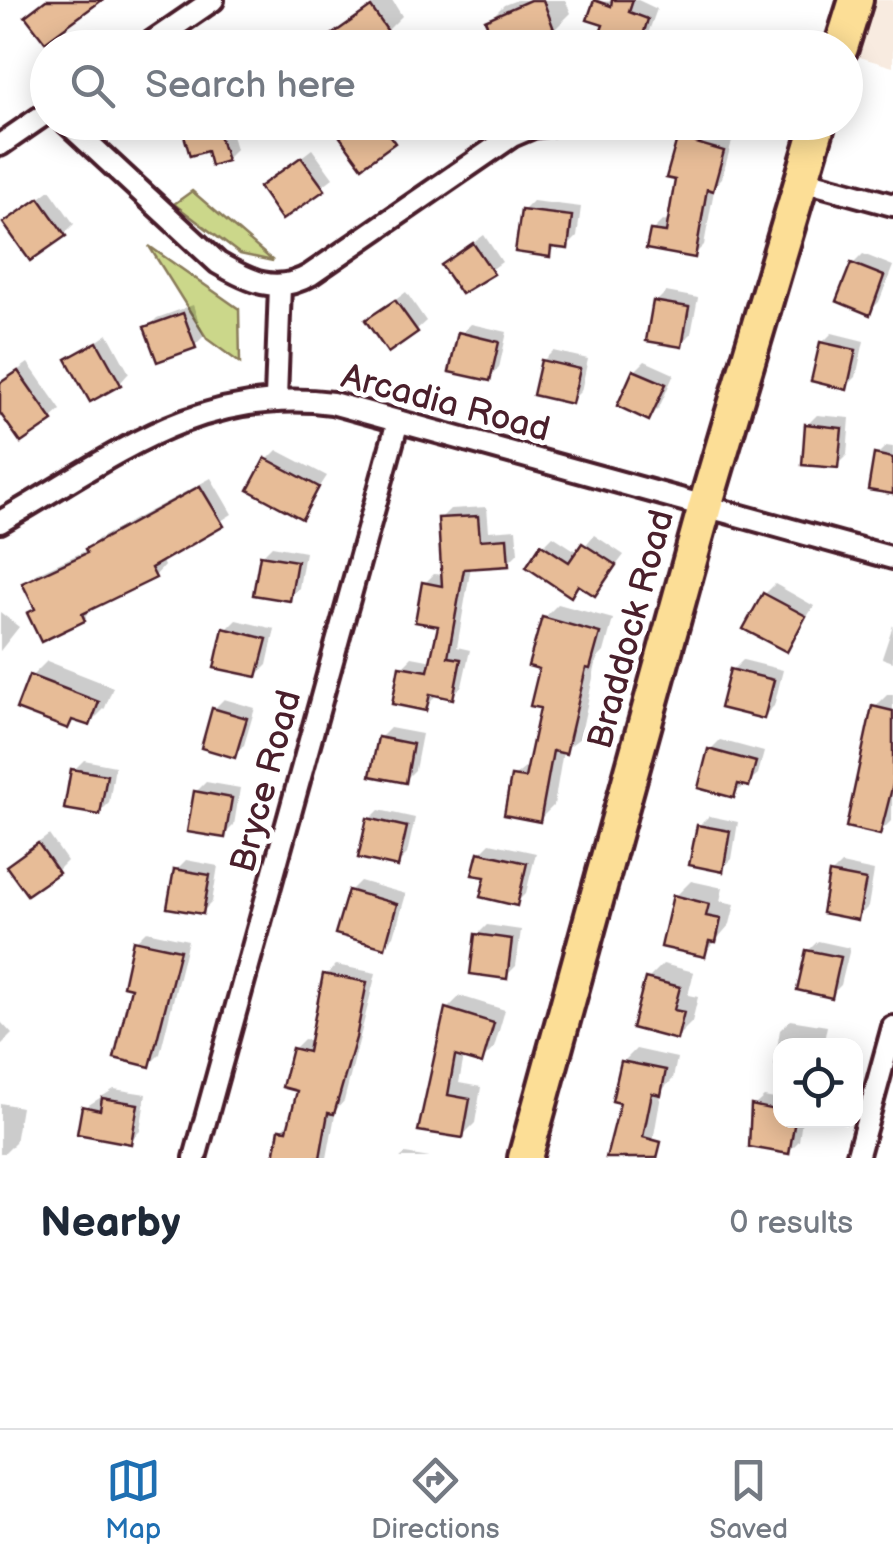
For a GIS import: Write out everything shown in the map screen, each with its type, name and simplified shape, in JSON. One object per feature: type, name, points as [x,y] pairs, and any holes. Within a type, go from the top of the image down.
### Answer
[{"type":"main road","points":[[847,30],[856,0]]},
{"type":"main road","name":"Braddock Road","points":[[525,1158],[706,506],[814,140]]},
{"type":"street","points":[[169,30],[213,0]]},
{"type":"street","points":[[0,145],[30,124]]},
{"type":"street","points":[[85,140],[218,263],[246,280],[280,286],[310,275],[506,140]]},
{"type":"street","points":[[802,180],[893,205]]},
{"type":"street","points":[[276,398],[280,286]]},
{"type":"street","name":"Arcadia Road","points":[[0,522],[169,426],[205,410],[276,398],[332,403],[893,558]]},
{"type":"street","name":"Bryce Road","points":[[195,1158],[398,421]]},
{"type":"street","points":[[857,1158],[893,1026]]},
{"type":"shaded area","points":[[866,0],[893,0],[893,67],[863,58],[863,30],[857,30]]},
{"type":"green space","points":[[192,191],[273,261],[240,254],[174,204]]},
{"type":"green space","points":[[149,246],[239,309],[240,363],[207,339]]},
{"type":"building","points":[[46,0],[102,0],[61,30],[36,30],[25,16]]},
{"type":"building","points":[[530,0],[543,0],[554,30],[490,30],[485,20]]},
{"type":"building","points":[[594,0],[611,6],[612,0],[633,0],[629,12],[648,19],[645,30],[601,30],[603,25],[587,20]]},
{"type":"building","points":[[371,7],[387,30],[338,30]]},
{"type":"building","points":[[185,140],[221,140],[227,161],[211,166],[207,151],[190,156]]},
{"type":"building","points":[[342,140],[393,140],[395,143],[362,167]]},
{"type":"building","points":[[677,140],[697,140],[696,143],[724,151],[713,191],[707,189],[695,258],[646,249],[650,230],[666,232],[675,180],[666,178]]},
{"type":"building","points":[[301,157],[325,190],[282,220],[259,187]]},
{"type":"building","points":[[39,198],[66,236],[30,261],[3,223]]},
{"type":"building","points":[[521,210],[572,216],[568,249],[551,247],[550,257],[515,252]]},
{"type":"building","points":[[473,243],[494,274],[461,294],[441,265]]},
{"type":"building","points":[[851,263],[884,276],[870,315],[836,301]]},
{"type":"building","points":[[395,300],[418,332],[388,353],[365,320]]},
{"type":"building","points":[[653,301],[689,307],[682,347],[646,341]]},
{"type":"building","points":[[183,313],[196,348],[157,362],[144,327]]},
{"type":"building","points":[[458,332],[499,342],[490,381],[449,372]]},
{"type":"building","points":[[97,342],[121,385],[90,402],[66,359]]},
{"type":"building","points":[[820,342],[856,350],[847,390],[811,381]]},
{"type":"building","points":[[541,360],[580,369],[572,404],[533,395]]},
{"type":"building","points":[[633,370],[666,384],[649,421],[617,406]]},
{"type":"building","points":[[18,371],[53,421],[21,443],[0,413],[0,383]]},
{"type":"building","points":[[805,424],[842,428],[838,468],[802,465]]},
{"type":"building","points":[[874,454],[893,458],[893,494],[868,490]]},
{"type":"building","points":[[265,458],[319,487],[302,519],[248,490]]},
{"type":"building","points":[[200,486],[224,526],[151,568],[156,578],[82,614],[85,621],[41,642],[27,613],[35,609],[22,583],[87,553],[85,549]]},
{"type":"building","points":[[478,516],[480,540],[507,538],[509,566],[464,569],[448,657],[461,659],[453,699],[430,694],[426,711],[392,704],[399,666],[428,671],[438,626],[415,622],[422,582],[442,586],[438,518]]},
{"type":"building","points":[[582,543],[616,565],[595,596],[578,585],[571,597],[526,567],[541,544],[569,562]]},
{"type":"building","points":[[260,555],[297,561],[290,601],[253,595]]},
{"type":"building","points":[[763,593],[806,616],[787,652],[743,629]]},
{"type":"building","points":[[542,617],[600,633],[590,669],[586,668],[566,754],[553,751],[540,822],[504,815],[511,776],[525,778],[540,708],[530,706],[539,669],[528,666]]},
{"type":"building","points":[[223,628],[267,639],[257,677],[214,668]]},
{"type":"building","points":[[730,669],[774,680],[764,719],[720,708]]},
{"type":"building","points":[[29,675],[99,702],[90,726],[72,720],[68,729],[16,709]]},
{"type":"building","points":[[872,706],[893,711],[893,784],[880,835],[846,827]]},
{"type":"building","points":[[212,708],[247,718],[235,758],[201,748]]},
{"type":"building","points":[[378,737],[413,744],[406,783],[370,776]]},
{"type":"building","points":[[708,749],[756,762],[749,787],[738,784],[734,798],[698,788]]},
{"type":"building","points":[[71,769],[107,775],[100,815],[64,809]]},
{"type":"building","points":[[194,791],[232,798],[225,838],[187,832]]},
{"type":"building","points":[[367,818],[407,827],[398,867],[358,858]]},
{"type":"building","points":[[697,825],[730,831],[723,872],[689,865]]},
{"type":"building","points":[[38,843],[59,873],[27,895],[6,866]]},
{"type":"building","points":[[478,852],[527,863],[517,906],[480,897],[485,877],[472,875]]},
{"type":"building","points":[[174,869],[210,875],[203,914],[167,908]]},
{"type":"building","points":[[829,873],[866,880],[858,920],[822,913]]},
{"type":"building","points":[[348,890],[397,904],[385,948],[335,934]]},
{"type":"building","points":[[673,895],[709,904],[706,916],[721,919],[716,942],[709,941],[705,957],[661,947]]},
{"type":"building","points":[[475,934],[512,939],[507,979],[470,974]]},
{"type":"building","points":[[133,940],[180,950],[150,1067],[114,1058],[131,988],[123,986]]},
{"type":"building","points":[[806,950],[841,957],[832,998],[797,990]]},
{"type":"building","points":[[323,974],[367,982],[356,1038],[334,1114],[328,1113],[320,1158],[274,1158],[279,1129],[287,1130],[297,1091],[282,1087],[292,1048],[308,1052]]},
{"type":"building","points":[[645,978],[680,987],[674,1010],[684,1012],[677,1040],[632,1028]]},
{"type":"building","points":[[445,1008],[494,1023],[482,1064],[455,1056],[448,1095],[470,1099],[463,1138],[418,1131]]},
{"type":"building","points":[[621,1061],[666,1070],[661,1095],[652,1093],[643,1137],[661,1142],[657,1158],[606,1158],[620,1103],[612,1101]]},
{"type":"building","points":[[102,1098],[138,1104],[131,1144],[77,1134],[82,1106],[100,1110]]},
{"type":"building","points":[[751,1105],[773,1110],[773,1128],[794,1128],[789,1154],[749,1147]]}]
